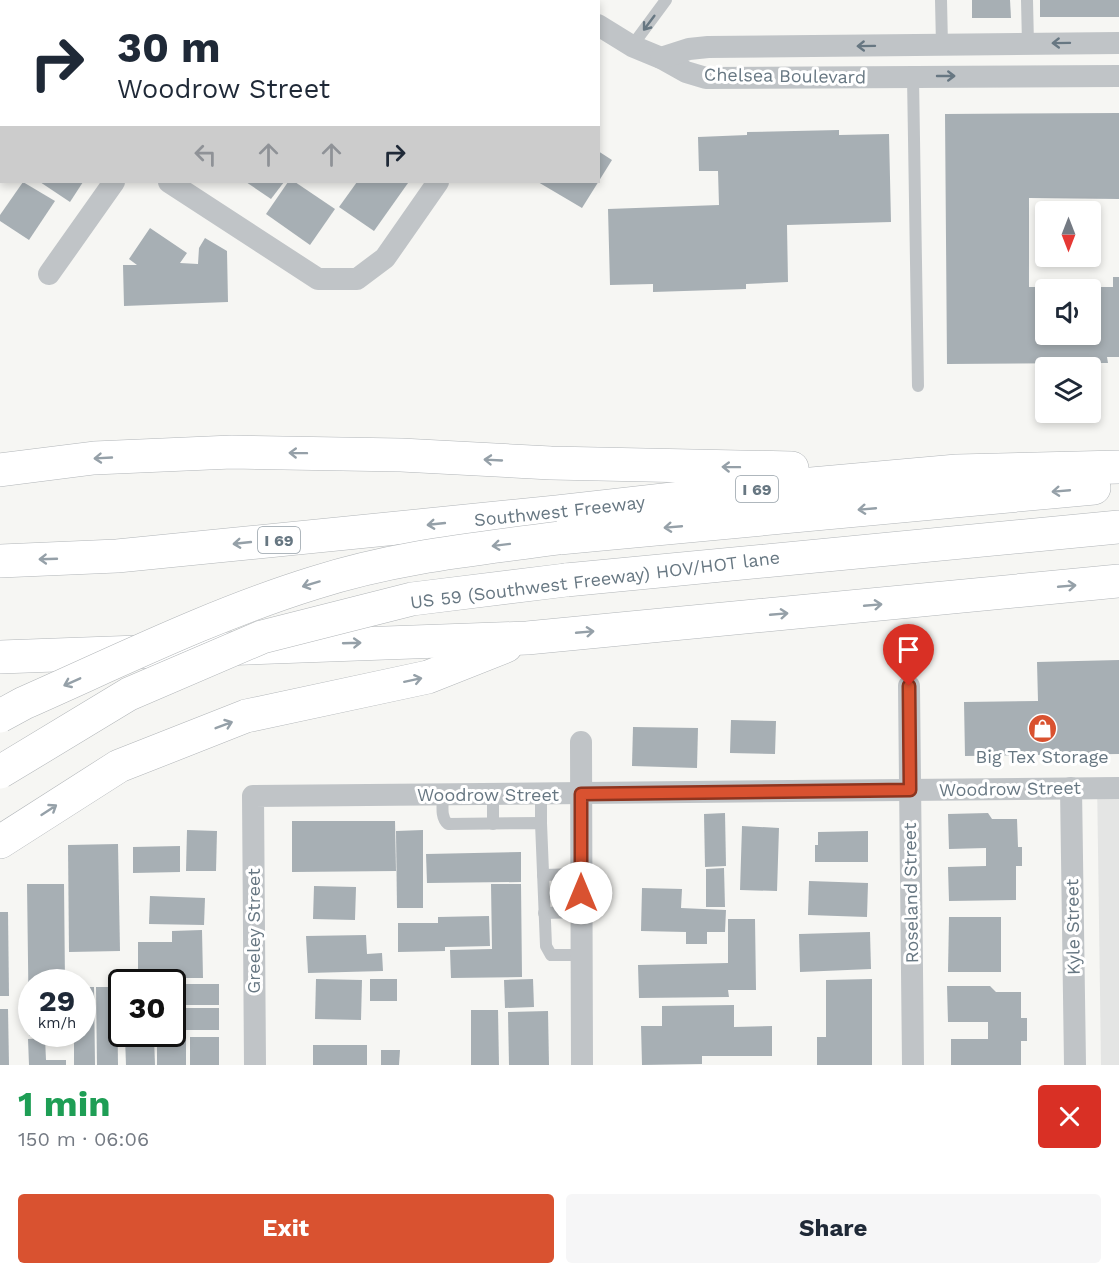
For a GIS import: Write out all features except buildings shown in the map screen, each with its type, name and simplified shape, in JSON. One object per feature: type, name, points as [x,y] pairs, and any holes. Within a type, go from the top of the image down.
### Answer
[{"type":"highway","points":[[0,470],[94,458],[232,452],[401,455],[551,463],[957,471]]},
{"type":"highway","name":"Southwest Freeway","points":[[0,561],[117,556],[558,525],[778,487],[957,471],[1119,467]]},
{"type":"highway","points":[[0,716],[24,703],[241,607],[316,582],[558,525],[1089,488],[1119,483]]},
{"type":"highway","name":"US 59 (Southwest Freeway) HOV/HOT lane","points":[[0,772],[129,694],[262,637],[412,599],[566,580],[1119,527]]},
{"type":"highway","points":[[0,657],[527,638],[1119,581]]},
{"type":"highway","points":[[0,842],[119,766],[246,716],[428,677],[527,638]]},
{"type":"street","name":"Chelsea Boulevard","points":[[600,26],[632,46],[686,72],[706,78],[1119,76]]},
{"type":"street","name":"Chelsea Boulevard","points":[[661,58],[689,49],[708,47],[1119,43]]},
{"type":"street","points":[[912,45],[913,76]]},
{"type":"street","points":[[49,274],[113,183]]},
{"type":"street","points":[[171,183],[318,279],[357,279],[386,258],[437,183]]},
{"type":"street","name":"Roseland Street","points":[[909,686],[913,1065]]},
{"type":"street","points":[[581,742],[582,1065]]},
{"type":"street","name":"Kyle Street","points":[[1071,788],[1075,1065]]},
{"type":"street","name":"Woodrow Street","points":[[253,796],[1119,788]]},
{"type":"street","name":"Greeley Street","points":[[253,796],[255,1065]]},
{"type":"lane","points":[[632,46],[666,0]]},
{"type":"lane","points":[[941,0],[942,45]]},
{"type":"lane","points":[[1027,0],[1028,44]]},
{"type":"lane","points":[[913,76],[918,386]]},
{"type":"lane","points":[[541,794],[547,951],[557,955],[582,954]]},
{"type":"lane","points":[[442,795],[444,820],[448,824],[541,823]]},
{"type":"lane","points":[[493,795],[493,824]]},
{"type":"lane","points":[[543,875],[581,874]]},
{"type":"lane","points":[[544,913],[581,912]]},
{"type":"shaded area","points":[[1119,777],[1119,1065],[1101,1065],[1097,778]]},
{"type":"place","name":"Big Tex Storage","points":[[1042,728]]},
{"type":"route","points":[[581,893],[581,794],[910,790],[909,686]]}]
